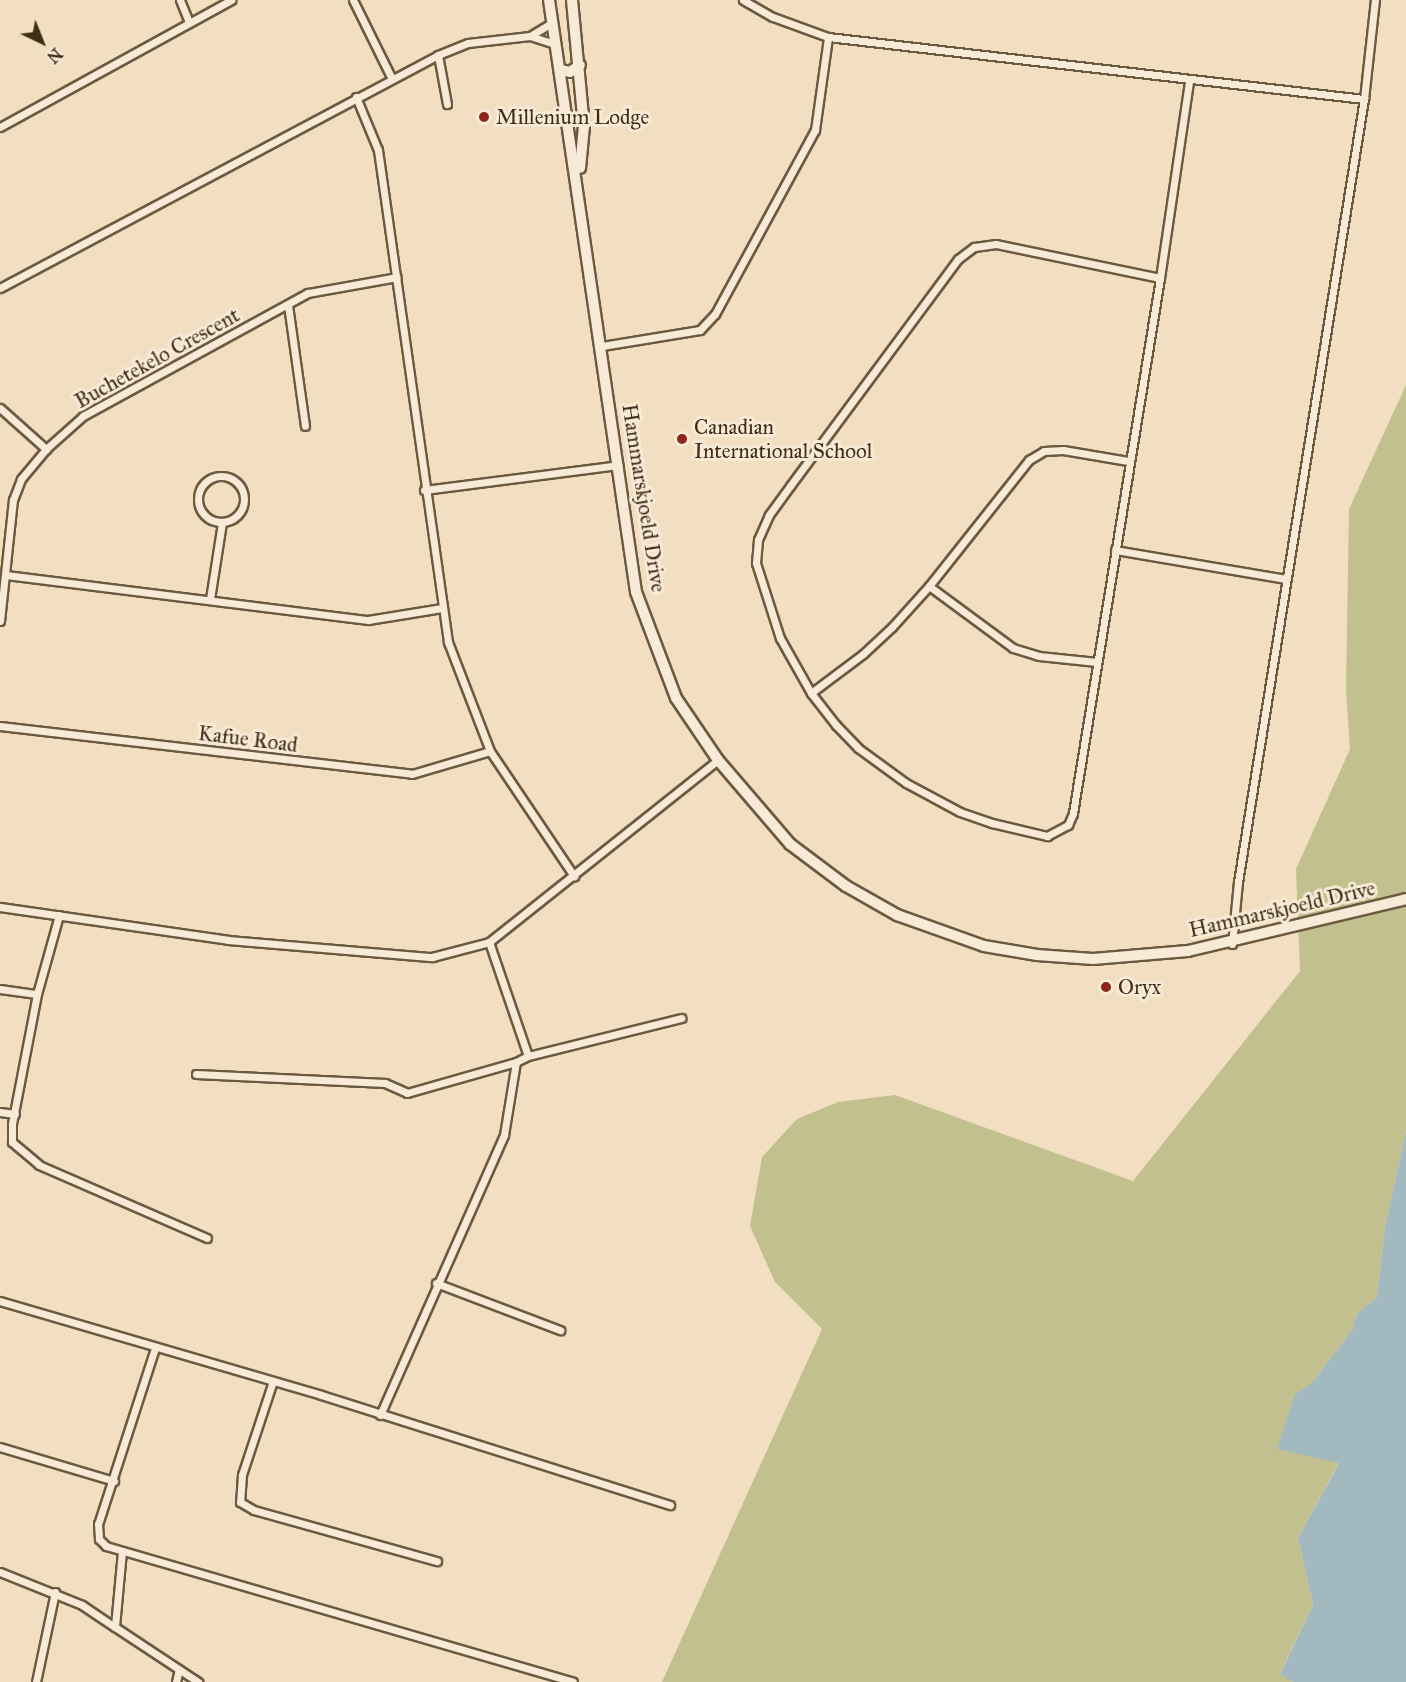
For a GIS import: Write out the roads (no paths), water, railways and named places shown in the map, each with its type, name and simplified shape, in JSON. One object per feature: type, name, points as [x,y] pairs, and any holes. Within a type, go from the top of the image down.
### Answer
[{"type":"main road","name":"Hammarskjoeld Drive","points":[[549,0],[602,345],[636,592],[657,654],[676,698],[718,760],[790,844],[846,886],[924,926],[984,946],[1093,959],[1232,944],[1406,899]]},
{"type":"main road","name":"Hammarskjoeld Drive","points":[[572,0],[580,65],[584,126],[578,183]]},
{"type":"main road","points":[[560,70],[570,72],[580,65]]},
{"type":"street","points":[[180,0],[189,22]]},
{"type":"street","points":[[0,127],[231,0]]},
{"type":"street","points":[[352,0],[391,77]]},
{"type":"street","points":[[744,0],[773,17],[828,37],[1189,81],[1364,99]]},
{"type":"street","points":[[1232,944],[1286,579],[1364,99],[1375,0]]},
{"type":"street","points":[[0,288],[391,77],[468,43],[530,36],[552,23]]},
{"type":"street","points":[[530,36],[555,44]]},
{"type":"street","points":[[602,345],[700,330],[715,314],[815,130],[828,37]]},
{"type":"street","points":[[438,55],[447,104]]},
{"type":"street","points":[[1160,278],[996,244],[974,247],[958,259],[769,515],[758,540],[756,563],[764,598],[780,638],[811,693],[858,748],[914,787],[960,812],[1047,836],[1068,825],[1073,813],[1116,550],[1128,461],[1160,278],[1189,81]]},
{"type":"street","points":[[356,97],[378,150],[397,277],[424,490],[448,642],[490,751],[574,876]]},
{"type":"street","name":"Buchetekelo Crescent","points":[[0,621],[13,500],[21,479],[46,448],[83,416],[288,305],[327,288],[397,277]]},
{"type":"street","points":[[288,305],[304,426]]},
{"type":"street","points":[[0,408],[46,448]]},
{"type":"street","points":[[811,693],[863,654],[929,586],[1029,460],[1044,451],[1063,450],[1128,461]]},
{"type":"street","points":[[424,490],[618,465]]},
{"type":"street","points":[[220,476],[230,478],[243,493],[240,513],[222,522],[204,514],[198,495],[210,479],[220,476]]},
{"type":"street","points":[[210,599],[222,522]]},
{"type":"street","points":[[1116,550],[1286,579]]},
{"type":"street","points":[[6,575],[368,620],[442,608]]},
{"type":"street","points":[[929,586],[1013,648],[1038,656],[1097,662]]},
{"type":"street","name":"Kafue Road","points":[[0,726],[412,774],[490,751]]},
{"type":"street","points":[[0,907],[228,940],[415,958],[489,942],[718,760]]},
{"type":"street","points":[[59,915],[38,994],[15,1114],[12,1142],[39,1165],[207,1238]]},
{"type":"street","points":[[489,942],[528,1056]]},
{"type":"street","points":[[0,989],[38,994]]},
{"type":"street","points":[[196,1074],[385,1083],[415,1093],[516,1062],[528,1056],[681,1018]]},
{"type":"street","points":[[380,1415],[395,1387],[436,1283],[504,1135],[516,1062]]},
{"type":"street","points":[[0,1112],[15,1114]]},
{"type":"street","points":[[436,1283],[560,1330]]},
{"type":"street","points":[[0,1301],[273,1381],[670,1505]]},
{"type":"street","points":[[155,1348],[98,1533],[106,1546],[573,1682]]},
{"type":"street","points":[[273,1381],[242,1475],[240,1502],[254,1510],[437,1561]]},
{"type":"street","points":[[0,1447],[114,1481]]},
{"type":"street","points":[[115,1627],[122,1551]]},
{"type":"street","points":[[0,1572],[55,1592],[115,1627],[198,1682]]},
{"type":"street","points":[[36,1682],[55,1592]]},
{"type":"street","points":[[176,1682],[179,1669]]},
{"type":"water","points":[[1406,1131],[1406,1682],[1293,1682],[1280,1674],[1313,1605],[1298,1538],[1339,1463],[1277,1449],[1295,1394],[1311,1384],[1352,1330],[1357,1314],[1377,1297],[1385,1226]]},
{"type":"place","name":"Millenium Lodge","points":[[484,117]]},
{"type":"place","name":"Canadian International School","points":[[682,439]]},
{"type":"place","name":"Oryx","points":[[1106,987]]}]
